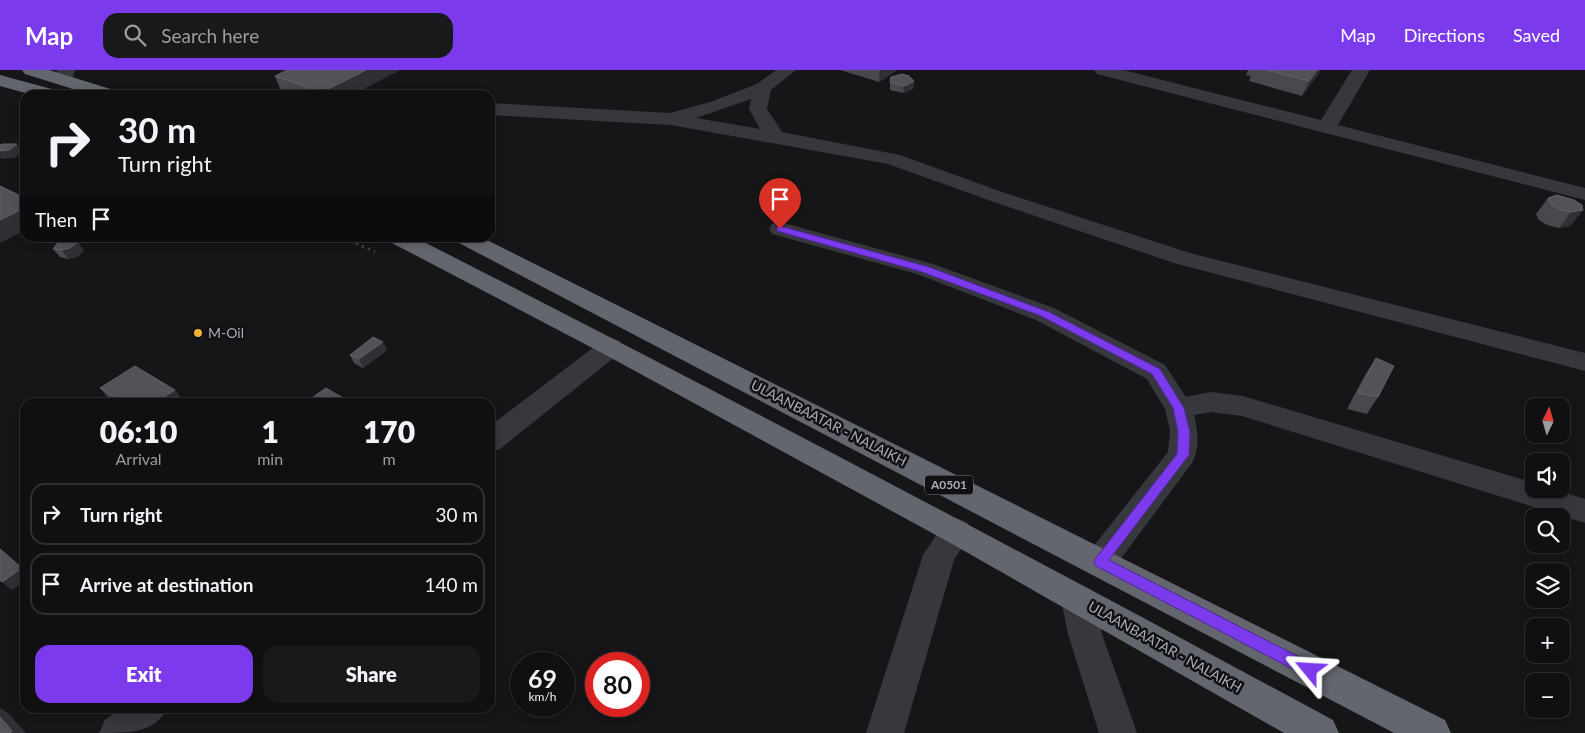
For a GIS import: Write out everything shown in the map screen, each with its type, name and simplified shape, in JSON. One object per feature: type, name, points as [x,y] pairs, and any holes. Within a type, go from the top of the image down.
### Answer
[{"type":"highway","points":[[31,70],[66,75],[100,90]]},
{"type":"highway","points":[[0,80],[35,90]]},
{"type":"highway","name":"ULAANBAATAR - NALAIKH","points":[[408,242],[611,347],[956,531],[1320,733]]},
{"type":"highway","name":"ULAANBAATAR - NALAIKH","points":[[475,242],[1432,733]]},
{"type":"street","points":[[671,119],[716,106],[762,88],[787,70]]},
{"type":"street","points":[[1103,70],[1585,194]]},
{"type":"street","points":[[1327,127],[1361,70]]},
{"type":"street","points":[[762,88],[758,108],[774,138]]},
{"type":"street","points":[[495,109],[671,119],[894,160],[998,198],[1081,222],[1182,258],[1585,362]]},
{"type":"street","points":[[780,229],[925,270],[1045,314],[1156,372],[1179,408],[1184,432],[1182,455],[1100,562]]},
{"type":"street","points":[[495,437],[611,347]]},
{"type":"street","points":[[1179,408],[1210,402],[1243,406],[1585,511]]},
{"type":"street","points":[[885,733],[939,555],[956,531]]},
{"type":"street","points":[[1078,599],[1085,634],[1118,733]]},
{"type":"street","points":[[118,733],[144,713]]},
{"type":"building","points":[[287,70],[366,70],[326,90],[316,90],[275,76]]},
{"type":"building","points":[[1267,70],[1317,70],[1309,81]]},
{"type":"building","points":[[902,74],[909,76],[914,81],[904,86],[890,82],[891,77]]},
{"type":"building","points":[[17,144],[9,150],[0,151],[0,145]]},
{"type":"building","points":[[0,186],[20,196],[20,210],[0,220]]},
{"type":"building","points":[[1557,195],[1574,200],[1582,205],[1583,210],[1571,212],[1559,209],[1551,204],[1548,198]]},
{"type":"building","points":[[58,242],[78,242],[70,248],[62,250],[53,249]]},
{"type":"building","points":[[373,337],[383,342],[359,359],[350,355]]},
{"type":"building","points":[[1376,358],[1394,366],[1378,397],[1358,393]]},
{"type":"building","points":[[135,366],[175,390],[162,398],[116,398],[100,388]]},
{"type":"building","points":[[326,388],[343,398],[312,398]]},
{"type":"building","points":[[0,549],[20,566],[20,569],[2,582],[0,580]]},
{"type":"building","points":[[0,717],[12,731],[10,733],[0,733]]},
{"type":"place","name":"M-Oil","points":[[198,333]]},
{"type":"route","points":[[780,229],[925,270],[1045,314],[1156,372],[1179,408],[1184,432],[1182,455],[1100,562],[1310,670]]}]
